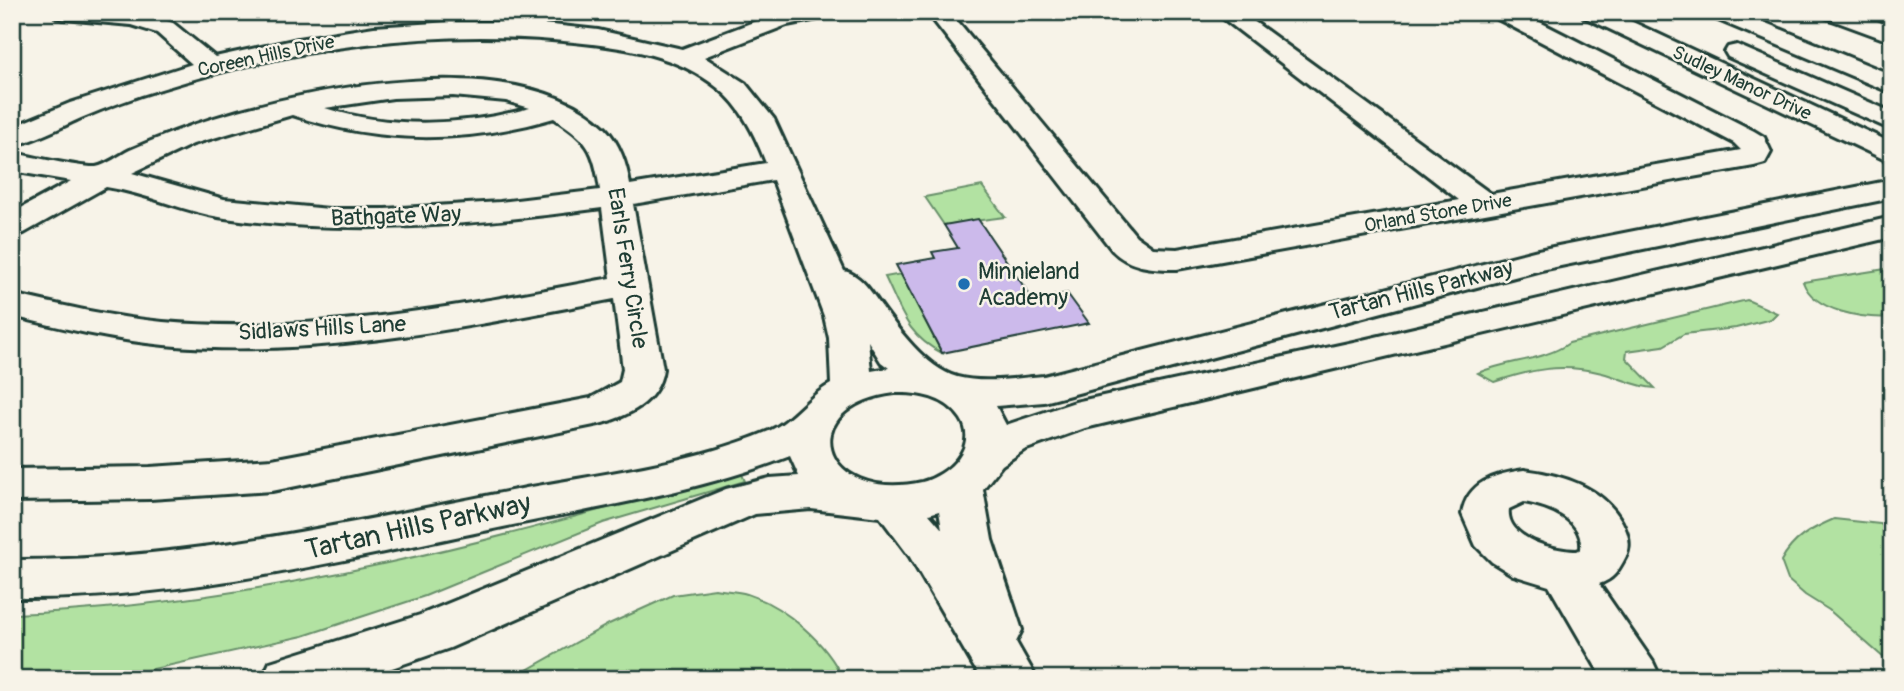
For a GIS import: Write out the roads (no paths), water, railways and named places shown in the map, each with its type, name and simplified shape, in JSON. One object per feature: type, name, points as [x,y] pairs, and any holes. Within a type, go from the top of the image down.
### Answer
[{"type":"street","points":[[64,12],[144,15],[165,28],[210,66]]},
{"type":"street","points":[[683,57],[781,19],[820,12]]},
{"type":"street","name":"Orland Stone Drive","points":[[938,12],[1124,243],[1131,251],[1143,257],[1177,259],[1754,157],[1754,143],[1744,136],[1502,12]]},
{"type":"street","points":[[1226,12],[1486,205]]},
{"type":"street","name":"Sudley Manor Drive","points":[[1592,12],[1892,154]]},
{"type":"street","name":"Sudley Manor Drive","points":[[1648,12],[1672,23]]},
{"type":"street","points":[[1719,12],[1892,85]]},
{"type":"street","points":[[1832,12],[1892,35]]},
{"type":"street","name":"Coreen Hills Drive","points":[[12,137],[107,98],[210,66],[322,43],[406,32],[541,21],[683,57],[726,81],[750,104],[767,132],[827,269],[847,332],[852,390]]},
{"type":"street","name":"Sudley Manor Drive","points":[[1709,40],[1892,122]]},
{"type":"street","name":"Earls Ferry Circle","points":[[12,226],[104,176],[181,139],[254,114],[369,91],[443,89],[511,93],[556,109],[582,122],[603,146],[613,175],[643,378],[639,386],[623,400],[599,410],[272,475],[138,484],[12,485]]},
{"type":"street","points":[[291,105],[341,123],[407,130],[494,125],[556,109]]},
{"type":"street","name":"Bathgate Way","points":[[12,162],[128,181],[222,208],[329,219],[450,216],[616,197],[783,169]]},
{"type":"street","name":"Tartan Hills Parkway","points":[[12,579],[133,577],[241,564],[704,469],[782,443],[812,424],[821,411],[852,390],[892,380],[998,393],[1044,389],[1538,260],[1892,190]]},
{"type":"street","name":"Tartan Hills Parkway","points":[[289,679],[432,633],[742,501],[793,491],[824,491],[876,501],[932,498],[1009,440],[1075,415],[1358,354],[1892,227]]},
{"type":"street","name":"Coreen Hills Drive","points":[[827,269],[856,296],[895,353],[945,388]]},
{"type":"street","name":"Sidlaws Hills Lane","points":[[12,305],[82,323],[202,334],[275,334],[434,321],[630,285]]},
{"type":"street","points":[[945,388],[973,405],[982,416],[988,442],[972,470],[966,532],[1010,679]]},
{"type":"street","points":[[812,424],[808,446],[812,462],[826,481],[876,501],[927,544],[1010,679]]},
{"type":"street","points":[[1565,570],[1601,633],[1634,679]]},
{"type":"place","name":"Minnieland Academy","points":[[964,284]]}]
